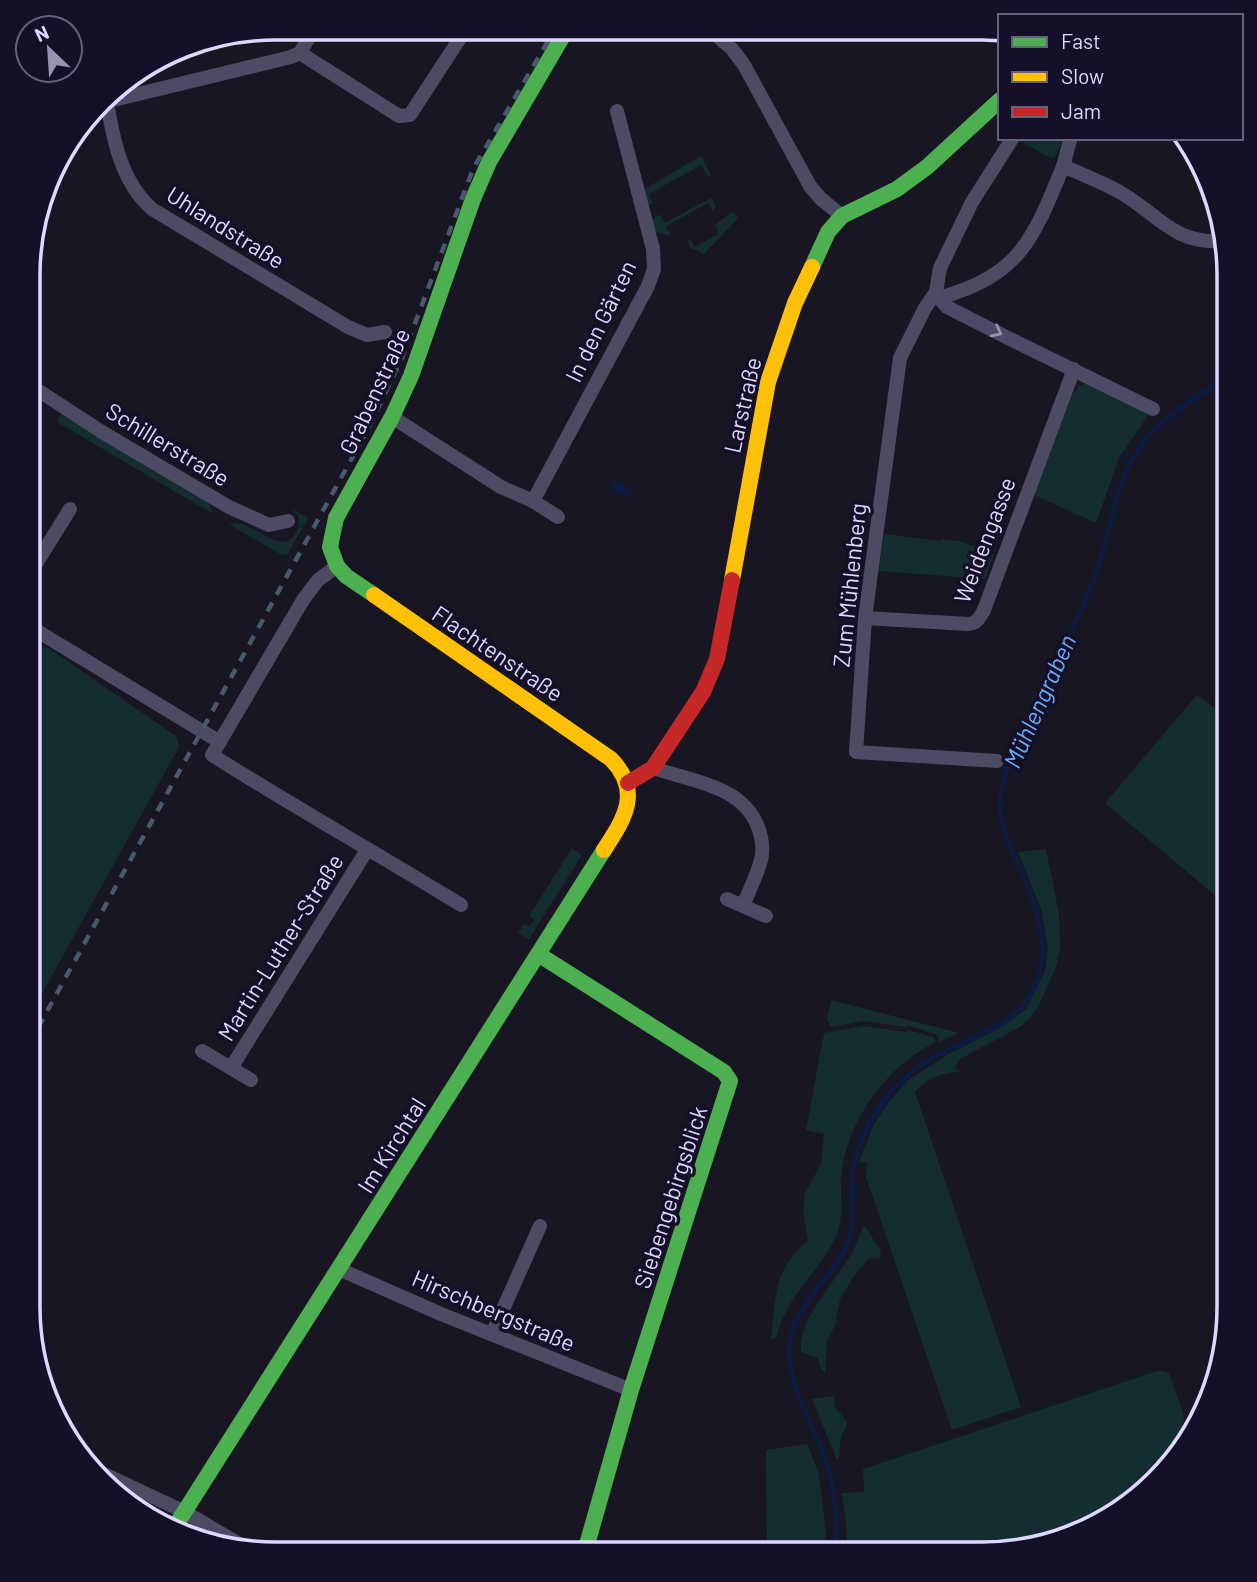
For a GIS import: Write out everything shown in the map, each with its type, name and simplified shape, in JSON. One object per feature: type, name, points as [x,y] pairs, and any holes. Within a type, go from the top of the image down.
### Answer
[{"type":"street","points":[[123,96],[283,59],[300,53],[307,40]]},
{"type":"street","points":[[300,53],[399,116],[404,116],[410,115],[459,40]]},
{"type":"street","name":"Grabenstraße","points":[[337,566],[331,553],[330,542],[336,518],[392,417],[422,348],[463,227],[489,162],[561,40]]},
{"type":"street","points":[[722,40],[744,65],[810,186],[842,216]]},
{"type":"street","name":"Larstraße","points":[[628,783],[653,768],[703,692],[717,659],[768,382],[795,303],[828,232],[842,216],[897,189],[927,167],[998,102]]},
{"type":"street","name":"In den Gärten","points":[[533,500],[648,286],[654,269],[653,249],[617,111]]},
{"type":"street","name":"Uhlandstraße","points":[[107,112],[123,170],[136,193],[152,209],[348,327],[367,335],[385,332]]},
{"type":"street","name":"Zum Mühlenberg","points":[[997,761],[856,752],[865,618],[900,358],[925,308],[937,295],[940,268],[972,202],[1011,140]]},
{"type":"street","points":[[1070,140],[1063,166],[1030,239],[1010,263],[986,281],[937,295],[947,307],[1153,410]]},
{"type":"street","points":[[1063,166],[1123,194],[1158,222],[1192,240],[1214,241]]},
{"type":"street","name":"Weidengasse","points":[[865,618],[968,624],[979,620],[1074,369]]},
{"type":"street","name":"Schillerstraße","points":[[40,392],[229,507],[270,525],[288,521]]},
{"type":"street","points":[[392,417],[501,488],[533,500],[558,517]]},
{"type":"street","points":[[40,558],[70,509]]},
{"type":"street","points":[[40,633],[220,742],[303,600],[318,580],[337,566]]},
{"type":"street","name":"Flachtenstraße","points":[[337,566],[362,588],[611,759],[621,767],[628,783]]},
{"type":"street","name":"Martin-Luther-Straße","points":[[220,742],[212,755],[461,905]]},
{"type":"street","points":[[653,768],[728,793],[749,809],[760,833],[763,850],[743,906]]},
{"type":"street","name":"Im Kirchtal","points":[[181,1519],[618,828],[629,800],[628,783]]},
{"type":"street","name":"Martin-Luther-Straße","points":[[231,1068],[367,850]]},
{"type":"street","points":[[727,899],[766,916]]},
{"type":"street","name":"Siebengebirgsblick","points":[[538,954],[724,1072],[730,1081],[730,1089],[631,1390],[588,1541]]},
{"type":"street","name":"Martin-Luther-Straße","points":[[202,1051],[251,1080]]},
{"type":"street","points":[[492,1334],[541,1226]]},
{"type":"street","name":"Hirschbergstraße","points":[[339,1269],[631,1390]]},
{"type":"street","points":[[123,1485],[207,1531]]},
{"type":"green space","points":[[1020,140],[1063,140],[1055,157],[1051,158]]},
{"type":"green space","points":[[701,156],[711,175],[708,177],[701,165],[649,194],[653,203],[648,206],[643,190]]},
{"type":"green space","points":[[711,198],[716,206],[713,212],[708,203],[666,226],[671,236],[654,232],[651,221],[659,214],[665,223]]},
{"type":"green space","points":[[732,212],[738,218],[703,255],[690,248],[690,239],[695,247],[719,234],[715,225]]},
{"type":"green space","points":[[1089,383],[1151,411],[1119,458],[1096,523],[1034,495],[1073,393],[1079,386]]},
{"type":"green space","points":[[61,414],[205,500],[213,514],[57,422]]},
{"type":"green space","points":[[292,509],[308,518],[287,555],[280,554],[229,524],[249,527],[277,541],[285,542],[299,527],[298,516]]},
{"type":"green space","points":[[884,534],[960,541],[994,554],[985,579],[879,571]]},
{"type":"green space","points":[[47,647],[176,736],[179,747],[40,997],[40,648]]},
{"type":"green space","points":[[1197,695],[1217,710],[1216,896],[1105,803]]},
{"type":"green space","points":[[572,848],[582,855],[529,939],[518,933],[524,924],[530,926],[534,920],[529,916]]},
{"type":"green space","points":[[1046,849],[1059,914],[1060,948],[1056,967],[1038,1007],[1020,1027],[958,1060],[955,1069],[961,1071],[936,1077],[915,1092],[1021,1407],[952,1430],[866,1177],[867,1162],[859,1162],[874,1124],[907,1081],[950,1053],[998,1029],[1026,1009],[1045,970],[1048,948],[1041,909],[1018,852]]},
{"type":"green space","points":[[831,1000],[959,1033],[940,1042],[937,1035],[907,1025],[864,1021],[831,1027],[827,1020]]},
{"type":"green space","points":[[863,1026],[908,1030],[934,1037],[936,1042],[900,1066],[885,1081],[860,1116],[845,1156],[838,1231],[824,1258],[788,1308],[777,1337],[771,1339],[781,1276],[792,1256],[808,1240],[803,1210],[805,1193],[821,1164],[824,1134],[806,1130],[824,1033]]},
{"type":"green space","points":[[864,1225],[881,1251],[879,1259],[869,1258],[840,1299],[835,1326],[827,1340],[825,1373],[820,1368],[818,1358],[801,1352],[801,1339],[812,1313],[846,1262]]},
{"type":"green space","points":[[1160,1370],[1169,1373],[1184,1416],[1183,1427],[1177,1437],[1137,1483],[1112,1502],[1071,1524],[1027,1537],[997,1541],[847,1541],[842,1493],[864,1492],[863,1469]]},
{"type":"green space","points":[[834,1396],[835,1407],[847,1422],[837,1460],[812,1399]]},
{"type":"green space","points":[[807,1444],[819,1474],[826,1541],[767,1541],[766,1450]]},
{"type":"water","points":[[614,480],[633,491],[629,498],[610,487]]},
{"type":"waterway","name":"Mühlengraben","points":[[836,1541],[832,1482],[791,1369],[790,1340],[794,1326],[809,1299],[845,1249],[852,1224],[853,1168],[860,1144],[877,1111],[892,1091],[919,1066],[987,1032],[1015,1013],[1035,985],[1043,954],[1042,941],[1032,900],[1001,820],[1000,798],[1006,772],[1092,584],[1119,491],[1134,456],[1162,423],[1217,383]]},
{"type":"railway","points":[[40,1024],[368,429],[402,358],[473,169],[549,40]]},
{"type":"traffic: fast","points":[[374,595],[346,576],[337,566],[330,547],[336,518],[392,417],[411,376],[473,199],[489,162],[561,40]]},
{"type":"traffic: fast","points":[[812,267],[828,232],[842,216],[897,189],[927,167],[998,102]]},
{"type":"traffic: fast","points":[[179,1520],[604,850]]},
{"type":"traffic: fast","points":[[538,954],[724,1072],[730,1081],[631,1390],[588,1541]]},
{"type":"traffic: slow","points":[[732,580],[768,382],[795,303],[812,267]]},
{"type":"traffic: slow","points":[[374,595],[611,759],[626,782],[628,793],[624,816],[604,850]]},
{"type":"traffic: jam","points":[[628,783],[653,768],[703,692],[717,659],[732,580]]}]
